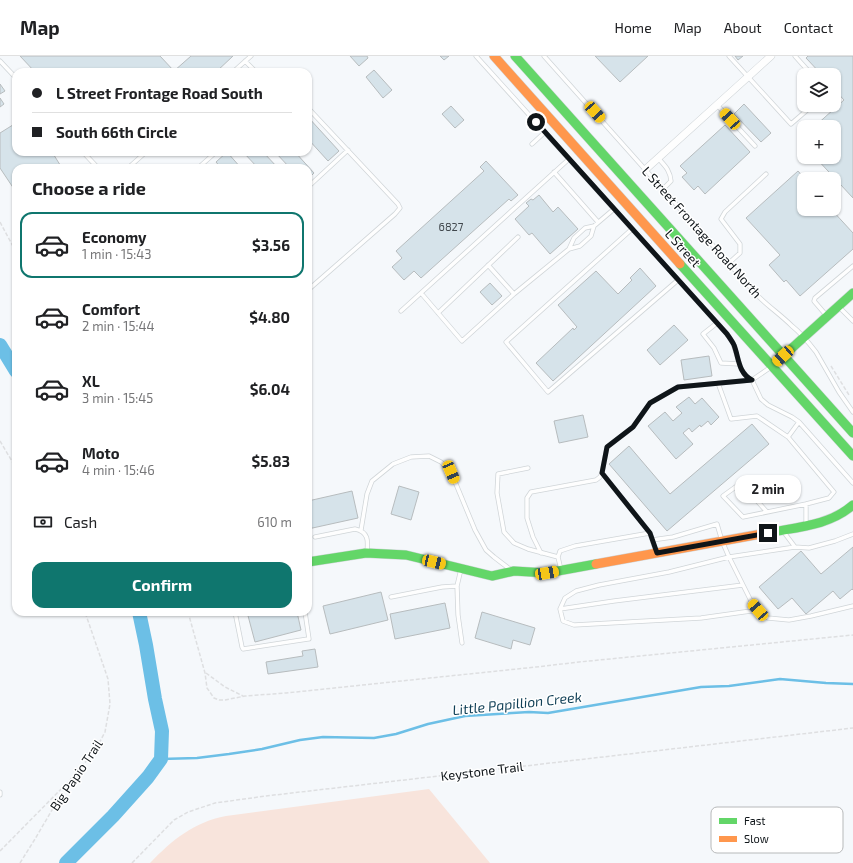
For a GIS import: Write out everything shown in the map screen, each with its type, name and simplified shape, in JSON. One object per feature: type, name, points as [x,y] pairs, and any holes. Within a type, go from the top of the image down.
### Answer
[{"type":"main road","name":"L Street","points":[[494,56],[853,456]]},
{"type":"main road","name":"L Street","points":[[515,56],[853,433]]},
{"type":"main road","points":[[772,366],[804,338],[825,313],[839,306],[853,293]]},
{"type":"main road","points":[[312,561],[366,554],[406,555],[492,576],[514,572],[547,573],[829,521],[853,506]]},
{"type":"street","points":[[646,169],[769,57]]},
{"type":"lane","points":[[237,68],[250,56]]},
{"type":"lane","points":[[476,56],[727,334],[733,343],[742,372],[752,380],[759,396],[764,402],[799,422],[853,483]]},
{"type":"lane","name":"L Street Frontage Road North","points":[[544,56],[763,301],[792,325],[804,338],[816,352],[839,392],[853,412]]},
{"type":"lane","points":[[730,56],[791,124],[805,112]]},
{"type":"lane","points":[[795,56],[806,68]]},
{"type":"lane","points":[[0,61],[12,74]]},
{"type":"lane","points":[[245,61],[252,68]]},
{"type":"lane","points":[[717,105],[755,146]]},
{"type":"lane","points":[[312,112],[398,204],[400,208],[396,214],[312,287]]},
{"type":"lane","points":[[532,144],[544,132]]},
{"type":"lane","points":[[312,183],[348,150]]},
{"type":"lane","points":[[87,156],[94,164]]},
{"type":"lane","points":[[132,164],[142,156]]},
{"type":"lane","points":[[202,164],[212,156]]},
{"type":"lane","points":[[658,158],[668,170],[671,181],[662,188]]},
{"type":"lane","points":[[401,311],[569,159]]},
{"type":"lane","points":[[554,172],[598,222]]},
{"type":"lane","points":[[729,263],[740,253],[740,244],[721,219],[726,212],[766,174]]},
{"type":"lane","points":[[421,293],[462,341],[514,294],[569,249],[580,246],[591,236],[594,226],[614,209]]},
{"type":"lane","points":[[569,249],[574,238],[585,228],[594,226]]},
{"type":"lane","points":[[632,229],[506,342],[548,392],[678,280]]},
{"type":"lane","points":[[438,313],[518,237]]},
{"type":"lane","points":[[488,265],[514,294]]},
{"type":"lane","points":[[825,313],[814,301],[815,298],[853,266]]},
{"type":"lane","points":[[839,306],[853,320]]},
{"type":"lane","points":[[716,323],[703,334],[714,348],[721,363],[739,364]]},
{"type":"lane","points":[[541,553],[533,537],[527,518],[527,498],[531,492],[596,480],[602,473],[607,447],[633,427],[650,403],[678,387],[752,380],[772,366]]},
{"type":"lane","points":[[718,383],[731,419],[757,416],[788,437],[834,492],[829,498],[806,504],[743,517],[723,496],[741,482],[767,512]]},
{"type":"lane","points":[[788,437],[799,422]]},
{"type":"lane","points":[[361,530],[367,494],[372,482],[393,464],[411,457],[429,456],[441,462],[451,472],[475,530],[486,550],[514,572]]},
{"type":"lane","points":[[528,468],[498,474],[497,492],[504,532],[514,543],[541,553],[558,557]]},
{"type":"lane","points":[[602,473],[650,533],[657,553]]},
{"type":"lane","points":[[806,504],[806,526]]},
{"type":"lane","points":[[652,540],[673,537],[716,524],[729,557],[752,604],[761,614],[768,618],[789,620],[853,606]]},
{"type":"lane","points":[[315,537],[355,529],[361,530],[366,535],[368,542],[366,554]]},
{"type":"lane","points":[[783,530],[796,547]]},
{"type":"lane","points":[[561,571],[558,557],[560,551],[575,546],[650,533]]},
{"type":"lane","points":[[758,610],[701,618],[574,625],[563,621],[560,609],[566,598],[576,591],[599,585],[669,572],[729,557],[796,547],[809,548],[835,541],[853,534]]},
{"type":"lane","points":[[462,568],[456,586],[462,643]]},
{"type":"lane","points":[[560,609],[742,585]]},
{"type":"lane","points":[[391,597],[442,586],[456,586]]},
{"type":"lane","points":[[236,616],[243,649],[308,640],[305,616]]},
{"type":"path","points":[[0,222],[12,244]]},
{"type":"path","points":[[0,441],[12,461]]},
{"type":"path","name":"Big Papio Trail","points":[[20,863],[36,839],[69,781],[95,751],[104,732],[110,704],[108,679],[86,616]]},
{"type":"path","points":[[189,616],[208,688],[214,698],[219,700],[245,696],[853,635]]},
{"type":"path","points":[[205,673],[225,687],[245,696]]},
{"type":"path","name":"Keystone Trail","points":[[132,863],[174,820],[188,812],[215,803],[853,728]]},
{"type":"path","points":[[0,851],[69,781]]},
{"type":"shaded area","points":[[429,789],[490,863],[150,863],[184,833],[194,827],[214,819],[226,816]]},
{"type":"building","points":[[20,56],[160,56],[171,68],[31,68]]},
{"type":"building","points":[[191,56],[233,56],[220,68],[177,68]]},
{"type":"building","points":[[350,56],[367,56],[368,58],[359,66]]},
{"type":"building","points":[[440,56],[449,56],[444,60]]},
{"type":"building","points":[[595,56],[648,56],[620,82]]},
{"type":"building","points":[[735,56],[743,56],[738,60]]},
{"type":"building","points":[[808,56],[853,56],[853,198],[841,185],[841,172],[829,172],[821,164],[841,164],[841,120],[822,120],[831,112],[841,112],[841,103],[844,100],[841,97],[841,68],[815,68],[806,58]]},
{"type":"building","points":[[374,70],[392,90],[383,98],[366,77]]},
{"type":"building","points":[[0,84],[5,91],[0,94]]},
{"type":"building","points":[[0,98],[4,104],[0,107]]},
{"type":"building","points":[[744,104],[771,133],[761,142],[734,114]]},
{"type":"building","points":[[451,106],[464,120],[455,128],[442,114]]},
{"type":"building","points":[[312,121],[339,151],[328,161],[312,143]]},
{"type":"building","points":[[725,125],[750,152],[705,194],[698,186],[694,190],[682,177],[687,173],[680,166]]},
{"type":"building","points":[[12,126],[12,156],[54,156],[60,164],[12,164],[12,186],[0,168],[0,133]]},
{"type":"building","points":[[223,156],[230,156],[238,164],[218,164],[216,162]]},
{"type":"building","points":[[247,156],[267,156],[274,164],[254,164]]},
{"type":"building","points":[[279,156],[299,156],[306,164],[286,164]]},
{"type":"building","points":[[486,161],[518,195],[511,201],[509,199],[421,278],[414,271],[404,280],[392,267],[402,258],[396,251],[484,171],[480,167]]},
{"type":"building","points":[[798,171],[797,216],[837,216],[853,233],[853,249],[800,296],[786,280],[784,282],[769,265],[780,255],[746,218]]},
{"type":"building","points":[[539,195],[553,212],[558,207],[578,229],[550,254],[532,233],[529,235],[515,219],[529,206],[526,203]]},
{"type":"building","points":[[640,268],[656,286],[553,381],[536,363],[573,328],[574,330],[577,327],[558,305],[596,271],[618,294],[632,280],[630,278]]},
{"type":"building","points":[[490,283],[502,296],[492,305],[480,292]]},
{"type":"building","points":[[674,325],[688,340],[660,365],[647,350]]},
{"type":"building","points":[[709,356],[712,376],[684,380],[681,360]]},
{"type":"building","points":[[689,397],[695,404],[702,398],[719,417],[711,425],[708,421],[701,427],[700,425],[692,432],[689,428],[683,433],[693,444],[676,459],[648,426],[665,412],[673,421],[682,413],[676,407]]},
{"type":"building","points":[[583,415],[588,437],[559,443],[554,421]]},
{"type":"building","points":[[752,424],[769,444],[667,531],[609,464],[629,446],[670,494]]},
{"type":"building","points":[[399,486],[419,492],[411,520],[391,514]]},
{"type":"building","points":[[352,491],[358,518],[312,528],[312,500]]},
{"type":"building","points":[[853,547],[853,590],[852,589],[840,599],[833,591],[806,614],[792,598],[778,609],[759,587],[801,551],[821,574]]},
{"type":"building","points":[[381,592],[388,620],[330,634],[323,606]]},
{"type":"building","points":[[445,603],[450,628],[395,639],[390,614]]},
{"type":"building","points":[[482,612],[535,628],[530,645],[513,640],[511,649],[475,638]]},
{"type":"building","points":[[248,616],[298,616],[301,630],[255,642]]},
{"type":"building","points":[[315,649],[318,667],[268,674],[266,662],[303,656],[302,651]]},
{"type":"waterway","points":[[0,345],[12,364]]},
{"type":"waterway","points":[[66,863],[113,816],[148,777],[161,759],[162,731],[140,616]]},
{"type":"waterway","name":"Little Papillion Creek","points":[[161,759],[197,758],[229,754],[323,737],[374,738],[396,734],[428,724],[465,716],[529,712],[548,713],[701,687],[729,686],[780,679],[853,684]]},
{"type":"traffic: fast","points":[[515,56],[853,433]]},
{"type":"traffic: fast","points":[[680,264],[853,456]]},
{"type":"traffic: fast","points":[[772,366],[853,293]]},
{"type":"traffic: fast","points":[[772,532],[804,527],[825,521],[844,512],[853,505]]},
{"type":"traffic: fast","points":[[312,561],[366,553],[406,555],[492,576],[514,571],[547,573],[596,564]]},
{"type":"traffic: slow","points":[[494,56],[680,264]]},
{"type":"traffic: slow","points":[[596,564],[772,532]]},
{"type":"route","points":[[536,122],[727,334],[735,348],[742,372],[752,380],[678,387],[650,403],[633,427],[607,447],[602,473],[650,533],[657,553],[768,533]]}]
